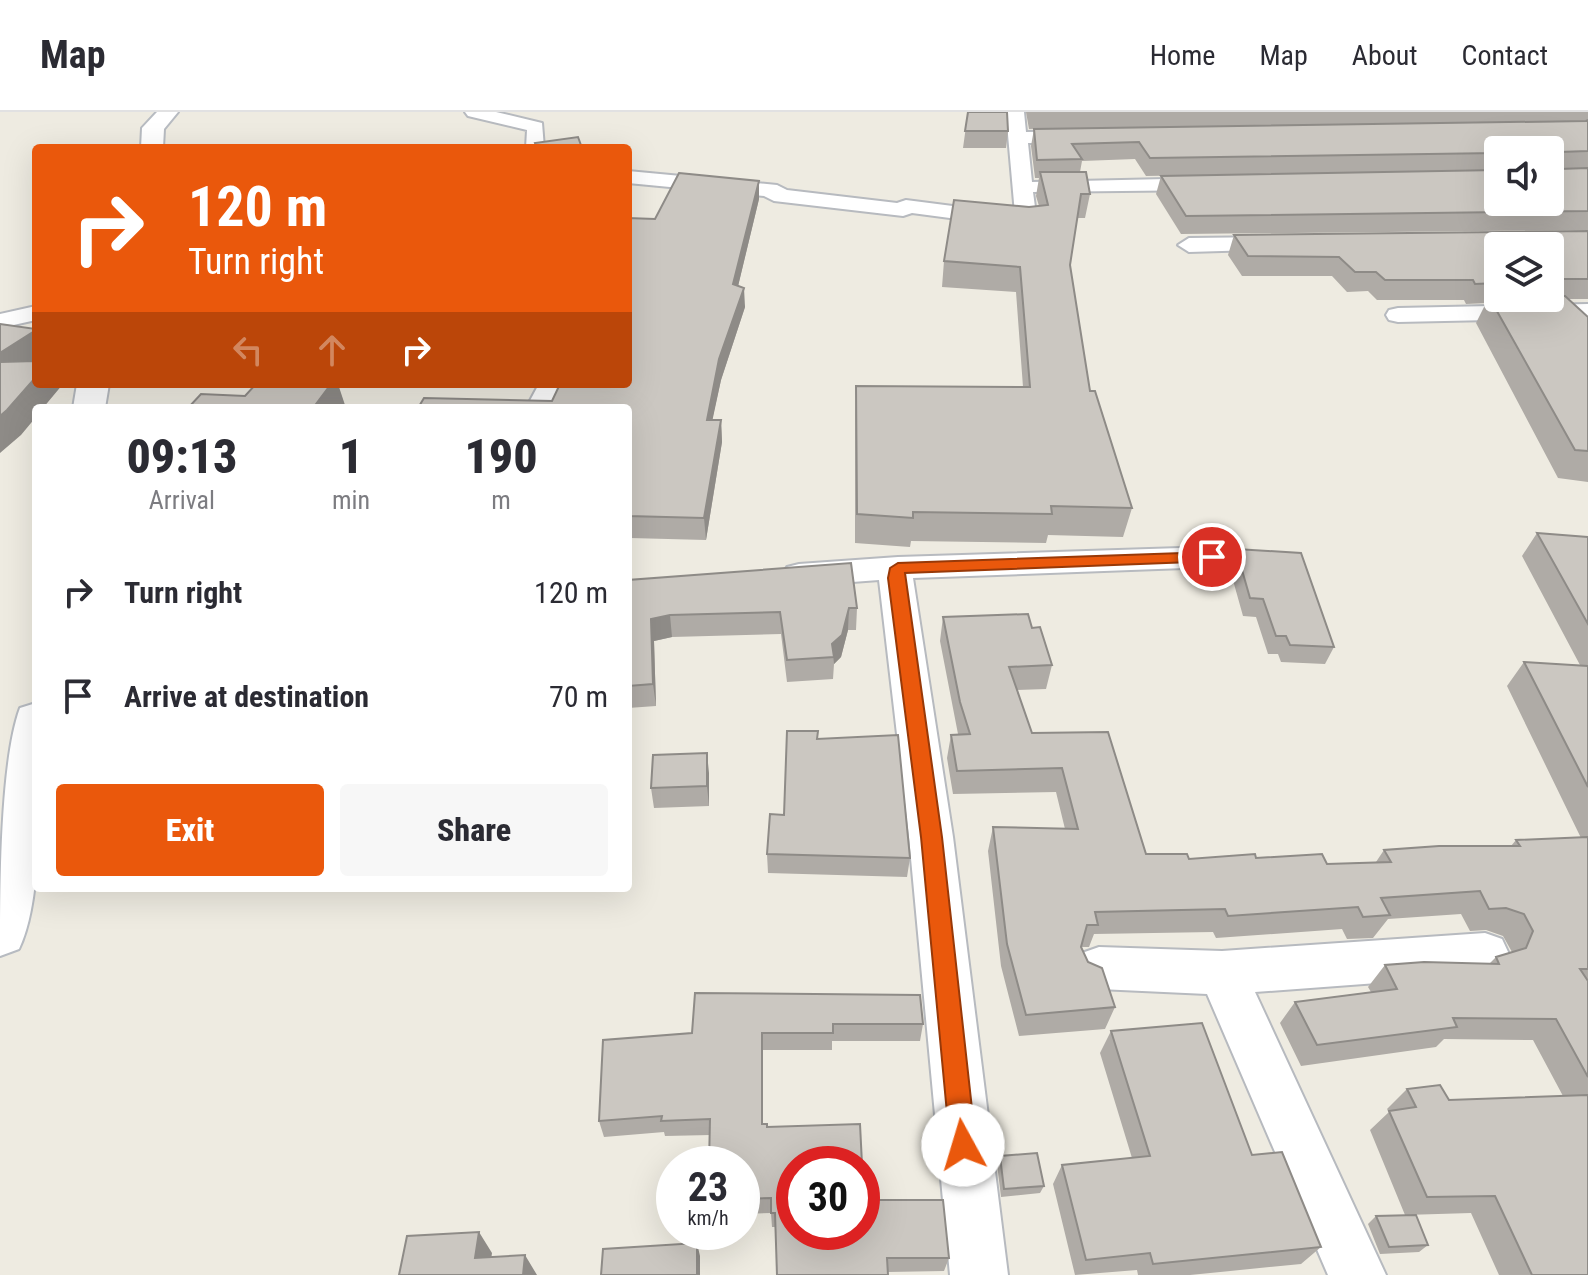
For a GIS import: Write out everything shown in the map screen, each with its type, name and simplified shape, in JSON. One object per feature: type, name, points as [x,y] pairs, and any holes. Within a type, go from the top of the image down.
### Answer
[{"type":"street","points":[[152,144],[153,128],[168,112]]},
{"type":"street","points":[[474,112],[536,127],[535,144]]},
{"type":"street","points":[[632,177],[777,191],[774,195],[903,210],[906,206],[1026,222],[1015,112]]},
{"type":"street","points":[[1020,138],[1100,137]]},
{"type":"street","points":[[1021,187],[1228,183]]},
{"type":"street","points":[[1189,245],[1300,244]]},
{"type":"street","points":[[1398,315],[1588,311]]},
{"type":"street","points":[[0,321],[32,314]]},
{"type":"street","points":[[771,577],[898,568],[1212,557]]},
{"type":"street","points":[[898,568],[896,578],[931,837],[979,1275]]},
{"type":"street","points":[[0,932],[32,744]]},
{"type":"street","points":[[1099,968],[1222,973],[1485,954]]},
{"type":"street","points":[[1222,973],[1357,1275]]},
{"type":"building","points":[[968,112],[1007,112],[1008,131],[965,131]]},
{"type":"building","points":[[1586,121],[1588,151],[1564,152],[1564,136],[1484,136],[1484,153],[1150,158],[1139,142],[1072,144],[1082,159],[1037,160],[1034,129]]},
{"type":"building","points":[[578,137],[581,144],[535,144]]},
{"type":"building","points":[[1588,168],[1588,211],[1564,211],[1564,169]]},
{"type":"building","points":[[1484,170],[1484,212],[1186,216],[1161,176]]},
{"type":"building","points":[[1040,172],[1086,172],[1090,194],[1081,194],[1070,265],[1090,391],[1095,391],[1132,508],[1051,506],[1052,514],[913,512],[913,518],[857,514],[856,386],[1030,387],[1020,267],[944,261],[954,200],[1029,207],[1048,205]]},
{"type":"building","points":[[679,173],[759,181],[733,284],[744,288],[719,359],[707,420],[721,420],[704,518],[632,516],[632,404],[420,404],[424,398],[552,401],[558,388],[632,388],[632,218],[655,219]]},
{"type":"building","points":[[1588,231],[1588,279],[1564,279],[1564,232],[1500,232]]},
{"type":"building","points":[[1484,232],[1484,284],[1475,284],[1473,280],[1385,280],[1376,272],[1355,272],[1339,257],[1248,256],[1234,235]]},
{"type":"building","points":[[1565,296],[1588,317],[1588,451],[1575,450],[1497,312],[1564,312]]},
{"type":"building","points":[[0,324],[32,328],[32,333],[0,353]]},
{"type":"building","points":[[32,361],[32,382],[0,416],[0,362]]},
{"type":"building","points":[[252,388],[328,388],[316,404],[192,404],[201,394],[245,396]]},
{"type":"building","points":[[1537,533],[1588,537],[1588,624]]},
{"type":"building","points":[[1236,549],[1301,553],[1334,647],[1290,645],[1286,636],[1276,636],[1263,599],[1250,598]]},
{"type":"building","points":[[851,563],[857,608],[849,608],[842,635],[832,644],[834,657],[787,660],[780,612],[670,615],[651,619],[653,684],[632,686],[632,580]]},
{"type":"building","points":[[1028,614],[1032,628],[1040,627],[1052,665],[1009,667],[1032,733],[1108,732],[1146,854],[1187,854],[1189,859],[1255,854],[1256,858],[1322,854],[1327,864],[1391,862],[1384,850],[1520,846],[1516,840],[1588,837],[1588,969],[1580,969],[1588,981],[1588,1077],[1556,1019],[1453,1018],[1457,1027],[1317,1045],[1295,1002],[1397,989],[1385,965],[1424,962],[1499,964],[1496,957],[1526,948],[1533,931],[1524,914],[1506,908],[1489,909],[1480,891],[1381,898],[1390,915],[1363,917],[1358,907],[1228,916],[1225,909],[1095,912],[1098,925],[1087,925],[1081,947],[1088,962],[1102,968],[1115,1007],[1026,1015],[1007,944],[993,827],[1078,829],[1062,768],[957,771],[951,735],[970,734],[960,702],[943,617]]},
{"type":"building","points":[[1524,662],[1588,666],[1588,787]]},
{"type":"building","points":[[787,731],[818,731],[817,739],[898,735],[910,858],[767,854],[770,814],[784,815]]},
{"type":"building","points":[[707,753],[707,786],[651,788],[653,755]]},
{"type":"building","points":[[695,993],[920,995],[923,1024],[833,1024],[833,1033],[762,1033],[762,1124],[767,1124],[767,1127],[860,1124],[861,1146],[776,1146],[776,1244],[771,1198],[760,1198],[760,1146],[709,1146],[710,1119],[661,1121],[662,1116],[599,1121],[603,1040],[692,1033]]},
{"type":"building","points":[[1202,1023],[1252,1155],[1282,1152],[1321,1247],[1153,1264],[1150,1253],[1086,1260],[1062,1165],[1150,1156],[1111,1031]]},
{"type":"building","points":[[1440,1085],[1449,1100],[1588,1095],[1588,1275],[1532,1275],[1495,1196],[1427,1197],[1389,1111],[1416,1107],[1407,1089]]},
{"type":"building","points":[[1037,1153],[1044,1186],[1004,1189],[1000,1156]]},
{"type":"building","points":[[880,1200],[943,1200],[949,1258],[887,1258],[888,1275],[777,1275],[776,1250],[880,1250]]},
{"type":"building","points":[[1416,1215],[1428,1245],[1389,1247],[1376,1216]]},
{"type":"building","points":[[479,1232],[475,1258],[525,1255],[523,1275],[399,1275],[407,1236]]},
{"type":"building","points":[[656,1246],[656,1250],[697,1250],[697,1275],[601,1275],[603,1249]]},
{"type":"route","points":[[963,1145],[931,837],[896,578],[898,568],[1212,557]]}]
